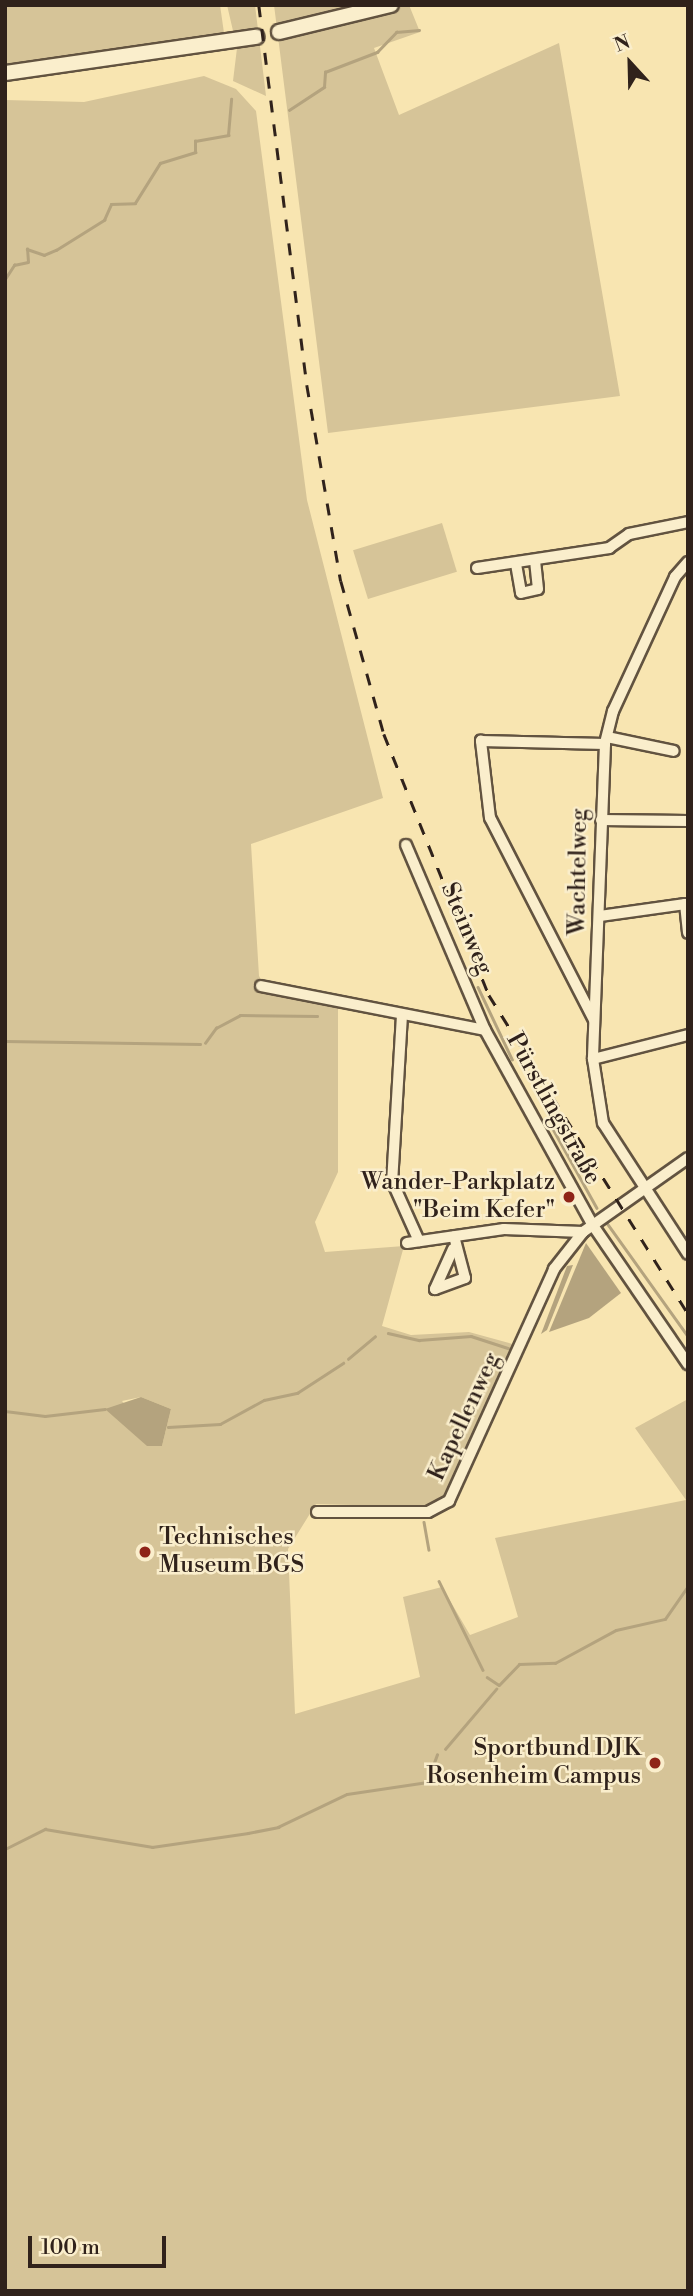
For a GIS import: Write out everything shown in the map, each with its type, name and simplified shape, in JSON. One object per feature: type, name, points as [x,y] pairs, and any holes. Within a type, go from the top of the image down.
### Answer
[{"type":"street","points":[[279,32],[391,5]]},
{"type":"street","points":[[5,73],[256,37]]},
{"type":"street","points":[[477,568],[610,548],[629,534],[688,522]]},
{"type":"street","points":[[516,564],[521,593],[538,589],[535,561]]},
{"type":"street","name":"Wachtelweg","points":[[688,562],[661,607],[606,740],[593,1059],[600,1114],[644,1189],[688,1254]]},
{"type":"street","points":[[596,1022],[491,818],[481,741],[606,740],[674,751]]},
{"type":"street","points":[[601,820],[688,821]]},
{"type":"street","name":"Steinweg","points":[[406,845],[485,1031]]},
{"type":"street","points":[[600,916],[685,904],[688,933]]},
{"type":"street","name":"Pürstlingstraße","points":[[261,986],[485,1031],[588,1228],[688,1364]]},
{"type":"street","points":[[402,1014],[392,1181],[413,1242],[504,1229],[588,1228]]},
{"type":"street","points":[[593,1059],[688,1035]]},
{"type":"street","name":"Kapellenweg","points":[[317,1513],[428,1512],[449,1500],[554,1269],[588,1228],[688,1158]]},
{"type":"street","points":[[453,1249],[454,1236]]},
{"type":"shaded area","points":[[5,5],[220,5],[224,33],[5,64]]},
{"type":"shaded area","points":[[227,5],[255,5],[266,96],[233,81],[237,48]]},
{"type":"shaded area","points":[[274,5],[409,5],[420,32],[374,48],[399,115],[559,43],[620,396],[328,433]]},
{"type":"shaded area","points":[[204,76],[236,89],[256,111],[307,500],[383,798],[251,844],[259,976],[269,993],[338,1006],[338,1172],[315,1222],[325,1252],[404,1246],[382,1326],[411,1335],[469,1332],[516,1345],[444,1496],[427,1507],[316,1504],[288,1549],[295,1714],[420,1677],[403,1597],[442,1587],[470,1635],[518,1617],[495,1538],[686,1500],[635,1428],[688,1399],[688,2291],[5,2291],[5,100],[84,102]],"holes":[[[141,1397],[171,1409],[162,1446],[122,1401]]]},
{"type":"shaded area","points":[[442,523],[457,572],[368,599],[353,550]]},
{"type":"shaded area","points":[[586,1243],[621,1293],[589,1318],[549,1332]]},
{"type":"shaded area","points":[[573,1265],[547,1330],[541,1334],[567,1266]]},
{"type":"shaded area","points":[[141,1397],[171,1409],[162,1446],[147,1446],[105,1409]]},
{"type":"waterway","points":[[289,110],[324,87],[325,72],[377,52],[396,32],[419,30]]},
{"type":"waterway","points":[[5,279],[14,265],[28,262],[27,249],[44,255],[56,250],[104,220],[111,204],[135,203],[160,163],[195,152],[195,141],[228,135],[231,99]]},
{"type":"waterway","points":[[478,987],[512,1059]]},
{"type":"waterway","points":[[205,1043],[216,1028],[240,1015],[317,1016]]},
{"type":"waterway","points":[[5,1041],[200,1044]]},
{"type":"waterway","points":[[553,1129],[597,1208]]},
{"type":"waterway","points":[[607,1223],[688,1336]]},
{"type":"waterway","points":[[388,1333],[419,1340],[471,1336],[511,1349]]},
{"type":"waterway","points":[[348,1359],[375,1336]]},
{"type":"waterway","points":[[168,1427],[220,1424],[264,1400],[297,1393],[343,1363]]},
{"type":"waterway","points":[[5,1411],[45,1416],[105,1409]]},
{"type":"waterway","points":[[424,1522],[429,1550]]},
{"type":"waterway","points":[[439,1581],[483,1670]]},
{"type":"waterway","points":[[487,1677],[499,1685],[519,1664],[555,1663],[616,1630],[665,1619],[688,1586]]},
{"type":"waterway","points":[[445,1749],[496,1689]]},
{"type":"waterway","points":[[5,1849],[45,1829],[152,1847],[278,1827],[347,1794],[427,1782],[437,1755]]},
{"type":"railway","points":[[259,5],[307,385],[341,581],[384,734],[489,995],[688,1314]]},
{"type":"place","name":"Wander-Parkplatz \"Beim Kefer\"","points":[[569,1197]]},
{"type":"place","name":"Technisches Museum BGS","points":[[145,1552]]},
{"type":"place","name":"Sportbund DJK Rosenheim Campus","points":[[655,1763]]}]
